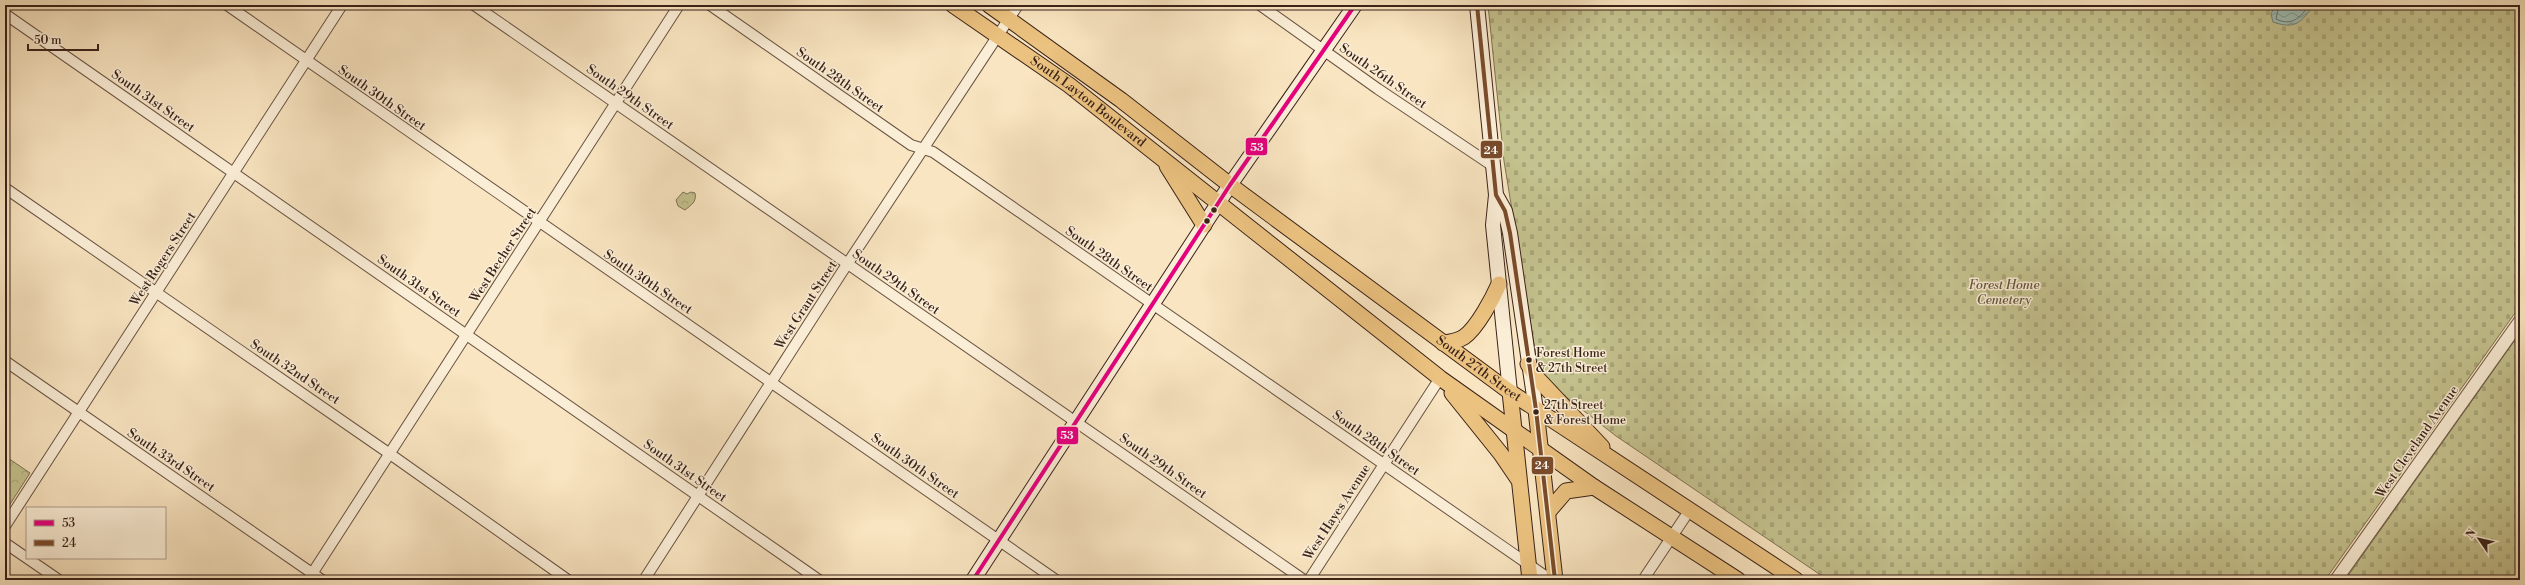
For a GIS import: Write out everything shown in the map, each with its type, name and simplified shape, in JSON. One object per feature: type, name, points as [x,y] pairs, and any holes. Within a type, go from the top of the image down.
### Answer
[{"type":"main road","name":"South Layton Boulevard","points":[[953,5],[1069,85],[1218,203]]},
{"type":"main road","name":"South Layton Boulevard","points":[[988,5],[1121,100],[1230,185]]},
{"type":"main road","points":[[973,580],[1218,203],[1355,5]]},
{"type":"main road","points":[[1477,5],[1496,195],[1493,225],[1530,580]]},
{"type":"main road","points":[[1161,157],[1204,225]]},
{"type":"main road","name":"South 27th Street","points":[[1230,185],[1510,392],[1796,580]]},
{"type":"main road","points":[[1496,195],[1505,211],[1510,233],[1528,364],[1536,410],[1555,580]]},
{"type":"main road","points":[[1218,203],[1440,378],[1594,487],[1738,580]]},
{"type":"main road","points":[[1443,343],[1456,341],[1469,332],[1494,296],[1499,284]]},
{"type":"main road","points":[[1528,364],[1538,379],[1619,465]]},
{"type":"main road","points":[[1440,378],[1501,454],[1519,480]]},
{"type":"main road","points":[[1548,512],[1566,491],[1594,487]]},
{"type":"street","name":"South 30th Street","points":[[227,5],[539,223],[1056,580]]},
{"type":"street","name":"West Rogers Street","points":[[5,526],[342,5]]},
{"type":"street","name":"South 29th Street","points":[[474,5],[1304,580]]},
{"type":"street","name":"West Becher Street","points":[[310,577],[679,5]]},
{"type":"street","name":"South 28th Street","points":[[710,5],[911,146],[933,152],[1551,580]]},
{"type":"street","name":"West Grant Street","points":[[644,580],[771,382],[1018,5]]},
{"type":"street","name":"South 26th Street","points":[[1260,5],[1323,50],[1493,166]]},
{"type":"street","name":"South 31st Street","points":[[5,14],[819,580]]},
{"type":"street","name":"South 32nd Street","points":[[5,188],[390,454],[568,580]]},
{"type":"street","name":"West Cleveland Avenue","points":[[2336,580],[2520,321]]},
{"type":"street","name":"South 33rd Street","points":[[5,361],[310,577],[322,580]]},
{"type":"street","name":"West Hayes Avenue","points":[[1309,580],[1440,378]]},
{"type":"street","points":[[1643,580],[1689,511]]},
{"type":"street","points":[[5,543],[26,557]]},
{"type":"street","points":[[28,559],[59,580]]},
{"type":"green space","name":"Forest Home Cemetery","points":[[1488,5],[2520,5],[2520,306],[2325,580],[1828,580],[1616,436],[1543,379],[1538,369],[1504,161]]},
{"type":"green space","points":[[683,192],[687,194],[691,192],[695,193],[693,203],[685,210],[678,206],[676,200]]},
{"type":"green space","points":[[2520,333],[2520,580],[2345,580]]},
{"type":"green space","points":[[5,456],[30,473],[5,512]]},
{"type":"water","points":[[2275,5],[2314,5],[2297,23],[2287,25],[2273,22],[2271,14]]},
{"type":"transit line","name":"53","points":[[973,580],[1230,185],[1355,5]]},
{"type":"transit line","name":"24","points":[[1477,5],[1496,195],[1505,211],[1510,233],[1536,410],[1555,580]]},
{"type":"place","name":"Forest Home & 27th Street","points":[[1529,360]]},
{"type":"place","name":"27th Street & Forest Home","points":[[1536,412]]}]
